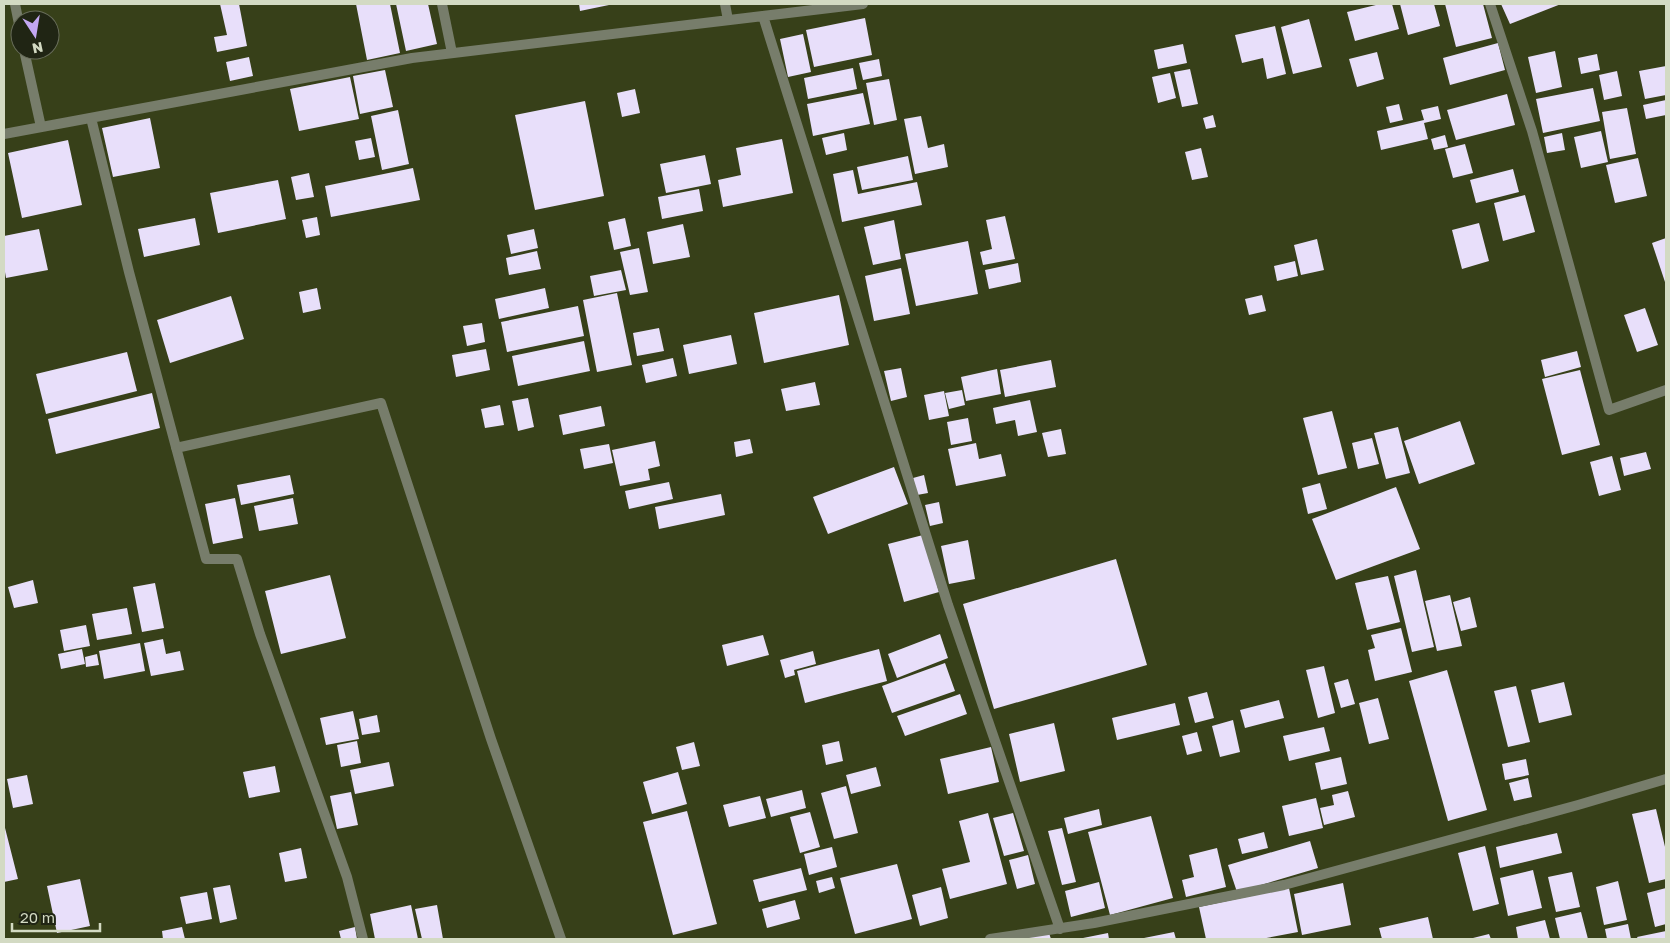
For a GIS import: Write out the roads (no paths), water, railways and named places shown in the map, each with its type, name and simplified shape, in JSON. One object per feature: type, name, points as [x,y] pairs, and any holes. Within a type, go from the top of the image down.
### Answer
[{"type":"street","points":[[442,4],[452,53]]},
{"type":"street","points":[[725,4],[728,20]]},
{"type":"street","points":[[4,134],[412,58],[863,4]]},
{"type":"street","points":[[1490,4],[1532,131],[1609,410],[1666,390]]},
{"type":"street","points":[[763,16],[948,605],[1060,929]]},
{"type":"street","points":[[26,60],[41,127]]},
{"type":"street","points":[[91,118],[129,272],[206,560],[237,559],[260,634],[347,877],[363,939]]},
{"type":"street","points":[[176,448],[381,403],[491,739],[561,939]]},
{"type":"street","points":[[990,939],[1094,923],[1284,886],[1666,779]]}]
